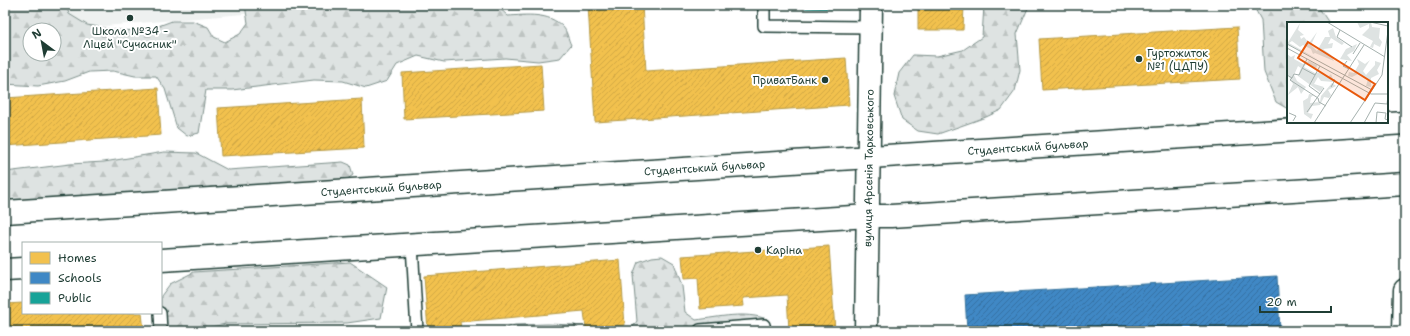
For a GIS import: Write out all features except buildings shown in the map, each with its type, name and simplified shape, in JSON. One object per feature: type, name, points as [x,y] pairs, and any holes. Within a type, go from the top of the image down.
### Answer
[{"type":"street","name":"вулиця Арсенія Тарковського","points":[[866,331],[869,216],[871,5]]},
{"type":"street","name":"Студентський бульвар","points":[[5,212],[1405,123]]},
{"type":"street","points":[[162,260],[1405,184]]},
{"type":"street","points":[[5,270],[22,269]]},
{"type":"street","points":[[1404,331],[1405,290]]},
{"type":"lane","points":[[764,5],[764,26],[870,27]]},
{"type":"lane","points":[[412,245],[417,331]]},
{"type":"lane","points":[[160,314],[161,331]]},
{"type":"lane","points":[[700,330],[764,325],[765,331]]},
{"type":"shaded area","name":"Школа №34 - Ліцей \"Сучасник\"","points":[[57,5],[349,5],[62,30],[62,22],[58,22]]},
{"type":"green space","points":[[5,5],[66,5],[69,14],[87,25],[116,30],[145,31],[172,21],[193,21],[208,27],[214,37],[225,42],[240,34],[248,23],[245,5],[496,5],[508,16],[537,16],[557,22],[564,29],[571,45],[560,58],[538,61],[505,58],[444,62],[418,56],[397,65],[387,81],[366,88],[343,81],[314,80],[232,90],[206,90],[199,133],[187,136],[177,128],[165,89],[156,76],[135,76],[113,71],[89,72],[65,81],[38,86],[5,84]]},
{"type":"green space","points":[[984,5],[1038,5],[1028,8],[1017,34],[1020,70],[1015,91],[1001,110],[986,117],[938,134],[918,131],[902,120],[894,96],[899,73],[913,55],[937,56],[963,50],[982,37]]},
{"type":"green space","points":[[1253,5],[1317,5],[1328,22],[1287,22],[1287,108],[1276,102],[1264,72],[1261,20]]},
{"type":"green space","points":[[164,152],[196,153],[228,170],[343,162],[350,165],[353,175],[346,180],[259,189],[211,187],[176,193],[5,204],[5,172],[70,164],[104,162]]},
{"type":"green space","points":[[662,256],[674,263],[682,286],[685,312],[696,320],[732,315],[750,315],[767,319],[771,331],[630,331],[637,321],[633,275],[638,262],[652,257]]},
{"type":"green space","points":[[350,262],[387,287],[381,318],[347,323],[226,324],[191,331],[155,331],[154,314],[162,314],[162,295],[170,284],[194,272]]},
{"type":"green space","points":[[515,325],[575,325],[580,331],[496,331]]},
{"type":"place","name":"Школа №34 - Ліцей \"Сучасник\"","points":[[130,18]]},
{"type":"place","name":"Гуртожиток №1 (ЦДПУ)","points":[[1139,59]]},
{"type":"place","name":"ПриватБанк","points":[[825,80]]},
{"type":"place","name":"Каріна","points":[[758,250]]}]
